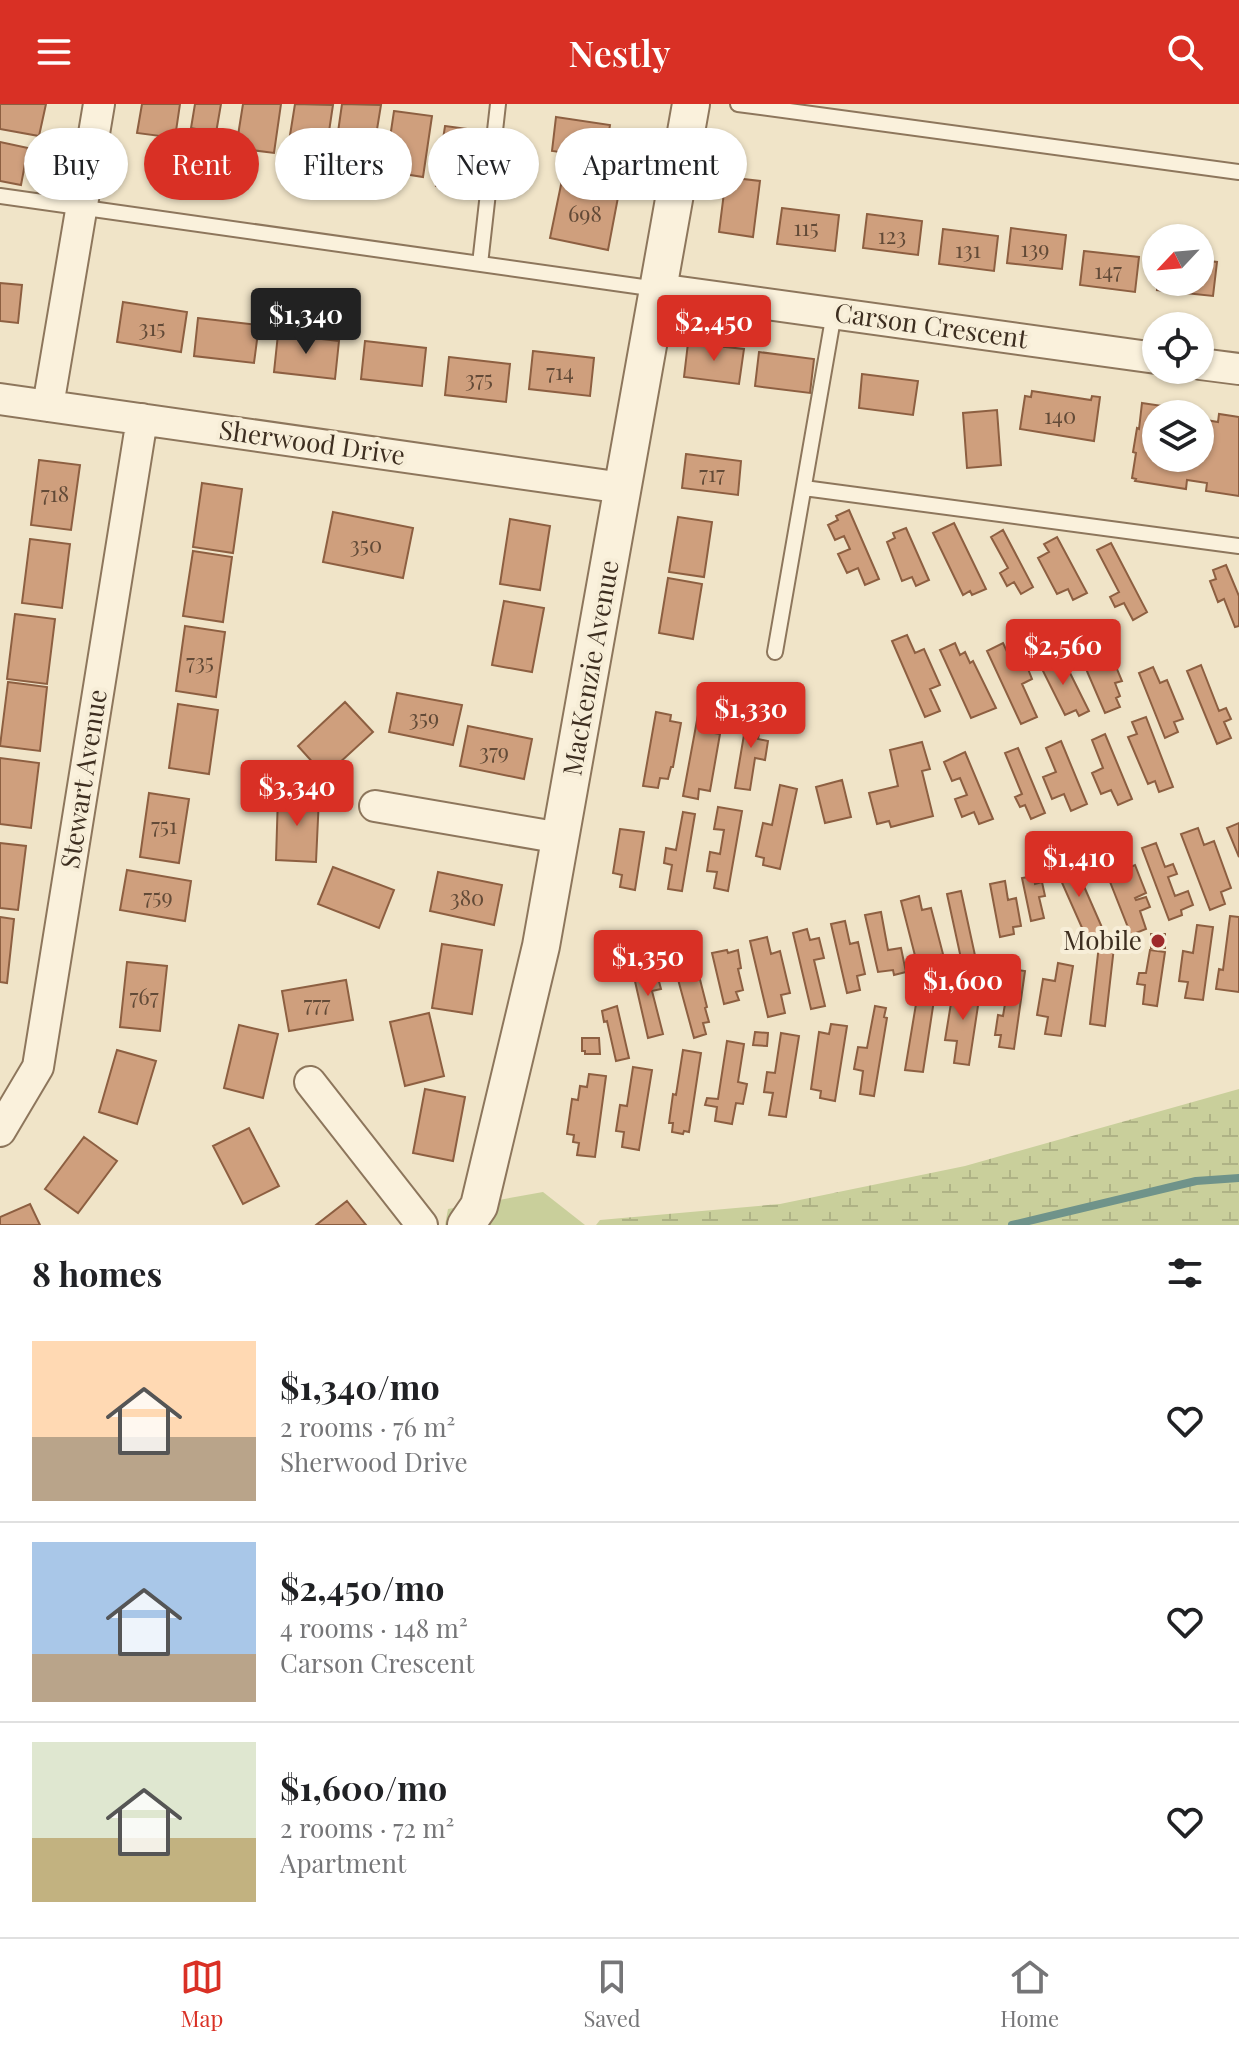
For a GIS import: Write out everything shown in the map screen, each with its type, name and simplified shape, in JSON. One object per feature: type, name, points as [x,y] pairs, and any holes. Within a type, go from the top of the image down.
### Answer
[{"type":"street","points":[[48,406],[99,104]]},
{"type":"street","name":"MacKenzie Avenue","points":[[477,1216],[541,946],[691,104]]},
{"type":"street","name":"Carson Crescent","points":[[658,289],[1142,356]]},
{"type":"street","points":[[1214,366],[1239,369]]},
{"type":"street","name":"Sherwood Drive","points":[[0,399],[623,488]]},
{"type":"street","name":"Stewart Avenue","points":[[0,1131],[38,1067],[142,419]]},
{"type":"street","points":[[375,806],[561,838]]},
{"type":"street","points":[[310,1082],[422,1225]]},
{"type":"lane","points":[[480,264],[498,104]]},
{"type":"lane","points":[[738,104],[1239,172]]},
{"type":"lane","points":[[0,196],[658,289]]},
{"type":"lane","points":[[775,652],[834,313]]},
{"type":"lane","points":[[804,488],[1239,546]]},
{"type":"green space","points":[[1239,1089],[1239,1225],[596,1225],[600,1220],[780,1204],[965,1166]]},
{"type":"green space","points":[[543,1192],[585,1225],[445,1225],[448,1209]]},
{"type":"building","points":[[0,104],[46,104],[41,128],[24,128],[24,133],[0,129]]},
{"type":"building","points":[[142,104],[180,104],[176,128],[144,128],[144,134],[137,133]]},
{"type":"building","points":[[195,104],[221,104],[217,128],[191,128]]},
{"type":"building","points":[[243,104],[281,104],[278,128],[275,128],[274,153],[259,151],[259,128],[239,128]]},
{"type":"building","points":[[295,104],[333,105],[330,128],[291,128]]},
{"type":"building","points":[[342,104],[381,105],[377,128],[339,128]]},
{"type":"building","points":[[394,111],[432,116],[423,177],[412,175],[412,128],[391,128]]},
{"type":"building","points":[[556,117],[610,125],[610,128],[555,128],[555,151],[552,151]]},
{"type":"building","points":[[0,142],[24,147],[21,185],[0,181]]},
{"type":"building","points":[[747,179],[760,181],[753,237],[719,232],[723,200],[747,200]]},
{"type":"building","points":[[558,200],[617,200],[608,250],[550,238]]},
{"type":"building","points":[[782,208],[839,215],[835,251],[777,244]]},
{"type":"building","points":[[867,214],[922,221],[918,255],[863,248]]},
{"type":"building","points":[[1011,228],[1066,235],[1062,269],[1007,263]]},
{"type":"building","points":[[943,229],[998,236],[994,271],[939,264]]},
{"type":"building","points":[[1084,251],[1139,257],[1135,292],[1080,285]]},
{"type":"building","points":[[0,283],[22,285],[18,323],[0,321]]},
{"type":"building","points":[[123,302],[187,312],[181,352],[117,342]]},
{"type":"building","points":[[198,318],[259,325],[254,363],[194,356]]},
{"type":"building","points":[[278,334],[339,341],[335,379],[274,372]]},
{"type":"building","points":[[365,341],[426,348],[422,386],[361,379]]},
{"type":"building","points":[[688,343],[744,349],[739,384],[684,377]]},
{"type":"building","points":[[533,351],[594,358],[590,396],[529,389]]},
{"type":"building","points":[[759,352],[814,359],[810,393],[755,386]]},
{"type":"building","points":[[449,357],[510,364],[506,402],[445,395]]},
{"type":"building","points":[[862,374],[918,381],[913,415],[859,408]]},
{"type":"building","points":[[1032,391],[1091,400],[1092,396],[1100,397],[1094,441],[1020,429],[1025,396],[1031,397]]},
{"type":"building","points":[[1142,403],[1142,472],[1214,472],[1214,421],[1218,422],[1219,414],[1239,417],[1239,496],[1206,491],[1207,483],[1187,480],[1186,489],[1135,481],[1132,478],[1136,453],[1133,452]]},
{"type":"building","points":[[997,410],[1001,465],[967,468],[963,413]]},
{"type":"building","points":[[686,454],[741,461],[738,495],[682,488]]},
{"type":"building","points":[[39,460],[80,465],[71,530],[31,525]]},
{"type":"building","points":[[202,483],[242,489],[233,553],[193,547]]},
{"type":"building","points":[[849,510],[879,579],[865,585],[858,568],[847,573],[838,554],[850,549],[844,536],[835,540],[828,525],[838,520],[836,516]]},
{"type":"building","points":[[333,512],[413,528],[403,578],[323,562]]},
{"type":"building","points":[[678,517],[712,522],[704,577],[669,572]]},
{"type":"building","points":[[510,519],[550,526],[540,590],[500,584]]},
{"type":"building","points":[[954,523],[986,589],[972,595],[970,591],[963,595],[933,533]]},
{"type":"building","points":[[906,528],[929,580],[916,586],[912,577],[902,581],[887,542],[895,538],[893,533]]},
{"type":"building","points":[[1003,530],[1033,587],[1021,594],[1014,582],[1007,586],[1000,573],[1008,568],[991,537]]},
{"type":"building","points":[[1057,537],[1087,593],[1073,600],[1068,589],[1057,594],[1038,558],[1049,552],[1044,544]]},
{"type":"building","points":[[30,539],[70,544],[62,608],[22,603]]},
{"type":"building","points":[[1111,543],[1147,612],[1133,620],[1124,603],[1115,607],[1110,597],[1119,592],[1097,550]]},
{"type":"building","points":[[193,551],[232,557],[223,622],[183,616]]},
{"type":"building","points":[[1226,565],[1239,596],[1239,626],[1235,627],[1224,599],[1218,602],[1210,581],[1216,579],[1213,570]]},
{"type":"building","points":[[668,578],[702,584],[693,639],[659,633]]},
{"type":"building","points":[[504,601],[544,608],[532,672],[492,665]]},
{"type":"building","points":[[15,614],[55,619],[47,684],[7,679]]},
{"type":"building","points":[[185,626],[225,632],[216,697],[176,691]]},
{"type":"building","points":[[907,635],[915,653],[924,649],[940,685],[930,689],[940,711],[925,717],[892,641]]},
{"type":"building","points":[[955,643],[960,655],[965,652],[970,663],[973,661],[996,708],[971,718],[940,650]]},
{"type":"building","points":[[1003,643],[1015,669],[1026,664],[1032,679],[1022,684],[1037,717],[1021,724],[987,651]]},
{"type":"building","points":[[1050,652],[1063,677],[1070,673],[1089,711],[1079,716],[1076,710],[1065,715],[1037,659]]},
{"type":"building","points":[[1097,656],[1098,660],[1112,657],[1122,681],[1115,683],[1120,707],[1105,713],[1083,662]]},
{"type":"building","points":[[1201,665],[1219,711],[1226,708],[1231,719],[1224,722],[1231,738],[1217,744],[1187,671]]},
{"type":"building","points":[[1153,667],[1160,683],[1167,680],[1183,719],[1174,722],[1178,732],[1165,738],[1139,673]]},
{"type":"building","points":[[8,682],[47,687],[40,751],[0,746]]},
{"type":"building","points":[[397,693],[462,705],[453,745],[389,732]]},
{"type":"building","points":[[345,702],[373,732],[325,776],[298,746]]},
{"type":"building","points":[[178,704],[218,710],[209,774],[169,768]]},
{"type":"building","points":[[748,711],[763,713],[758,739],[768,741],[765,760],[755,758],[750,790],[735,788]]},
{"type":"building","points":[[656,712],[671,715],[670,721],[681,723],[673,767],[668,779],[660,778],[658,788],[643,786]]},
{"type":"building","points":[[698,715],[711,717],[708,732],[720,734],[710,791],[699,789],[698,799],[683,796]]},
{"type":"building","points":[[1146,717],[1173,787],[1159,792],[1155,781],[1148,784],[1128,737],[1137,734],[1132,722]]},
{"type":"building","points":[[468,726],[532,739],[524,779],[460,766]]},
{"type":"building","points":[[1105,734],[1132,799],[1118,805],[1111,790],[1101,794],[1092,773],[1103,768],[1092,740]]},
{"type":"building","points":[[1061,741],[1087,804],[1071,811],[1064,794],[1052,799],[1043,777],[1056,772],[1046,748]]},
{"type":"building","points":[[922,742],[930,769],[922,771],[933,816],[891,827],[889,821],[877,824],[869,793],[898,786],[890,750]]},
{"type":"building","points":[[1018,748],[1045,813],[1031,819],[1025,805],[1020,807],[1015,797],[1022,794],[1005,753]]},
{"type":"building","points":[[965,752],[993,819],[979,824],[974,812],[962,817],[955,799],[967,795],[960,778],[952,781],[944,762]]},
{"type":"building","points":[[0,758],[39,763],[31,828],[0,824]]},
{"type":"building","points":[[842,780],[851,817],[825,823],[816,787]]},
{"type":"building","points":[[780,785],[797,789],[780,869],[763,865],[764,858],[756,856],[763,823],[772,825]]},
{"type":"building","points":[[149,793],[189,799],[179,863],[140,857]]},
{"type":"building","points":[[278,795],[319,797],[316,862],[276,860]]},
{"type":"building","points":[[718,807],[742,811],[728,891],[714,888],[717,872],[707,871],[710,852],[720,854],[724,830],[714,829]]},
{"type":"building","points":[[683,812],[695,814],[682,891],[668,889],[672,865],[664,863],[666,848],[676,850]]},
{"type":"building","points":[[1239,823],[1239,857],[1227,828]]},
{"type":"building","points":[[1198,828],[1204,845],[1214,841],[1231,888],[1221,892],[1225,904],[1210,910],[1181,834]]},
{"type":"building","points":[[620,829],[644,832],[635,890],[620,887],[622,875],[613,873]]},
{"type":"building","points":[[0,843],[26,846],[18,910],[0,908]]},
{"type":"building","points":[[1156,843],[1165,867],[1173,864],[1177,874],[1168,877],[1175,896],[1188,891],[1193,905],[1181,910],[1182,915],[1169,920],[1142,848]]},
{"type":"building","points":[[1117,853],[1124,870],[1135,865],[1146,893],[1135,898],[1146,897],[1150,907],[1140,911],[1146,929],[1131,935],[1101,859]]},
{"type":"building","points":[[1072,859],[1104,932],[1087,939],[1055,867]]},
{"type":"building","points":[[333,867],[394,890],[379,928],[318,904]]},
{"type":"building","points":[[127,870],[191,881],[185,921],[120,910]]},
{"type":"building","points":[[438,872],[502,885],[494,925],[430,911]]},
{"type":"building","points":[[1034,876],[1035,884],[1042,882],[1045,896],[1039,897],[1044,918],[1031,921],[1022,878]]},
{"type":"building","points":[[1005,881],[1008,900],[1016,898],[1021,926],[1013,927],[1014,934],[1000,937],[990,884]]},
{"type":"building","points":[[961,891],[976,960],[962,963],[947,894]]},
{"type":"building","points":[[919,896],[922,910],[931,908],[943,954],[934,957],[939,974],[921,979],[901,901]]},
{"type":"building","points":[[881,912],[888,950],[901,948],[906,972],[894,975],[893,970],[878,972],[865,915]]},
{"type":"building","points":[[1230,916],[1239,917],[1239,992],[1216,989],[1219,969],[1223,970]]},
{"type":"building","points":[[0,917],[14,919],[7,983],[0,982]]},
{"type":"building","points":[[845,921],[850,944],[858,942],[865,974],[857,976],[860,990],[847,993],[831,924]]},
{"type":"building","points":[[1197,925],[1213,927],[1203,1000],[1185,998],[1188,982],[1179,981],[1183,951],[1193,953]]},
{"type":"building","points":[[807,929],[810,940],[819,938],[824,958],[814,960],[825,1006],[811,1009],[793,933]]},
{"type":"building","name":"Mobile","points":[[1151,934],[1165,934],[1165,948],[1151,948]]},
{"type":"building","points":[[767,937],[771,954],[780,951],[790,993],[781,995],[785,1013],[768,1017],[750,941]]},
{"type":"building","points":[[442,944],[482,950],[472,1014],[432,1008]]},
{"type":"building","points":[[1099,945],[1114,947],[1105,1026],[1090,1024]]},
{"type":"building","points":[[727,950],[728,953],[738,950],[743,990],[736,992],[739,1000],[724,1004],[712,953]]},
{"type":"building","points":[[1150,950],[1165,952],[1157,1006],[1143,1004],[1145,985],[1137,984],[1139,973],[1146,973]]},
{"type":"building","points":[[694,956],[709,1022],[703,1023],[706,1034],[694,1038],[673,961]]},
{"type":"building","points":[[645,961],[649,976],[657,974],[661,989],[652,991],[663,1034],[648,1038],[631,964]]},
{"type":"building","points":[[127,962],[167,966],[160,1031],[120,1027]]},
{"type":"building","points":[[1058,963],[1073,966],[1061,1036],[1045,1034],[1048,1017],[1037,1015],[1043,979],[1055,981]]},
{"type":"building","points":[[1010,969],[1025,971],[1014,1049],[999,1047],[1001,1035],[995,1035],[998,1015],[1003,1016],[1005,1004],[993,1002],[994,986],[1007,987]]},
{"type":"building","points":[[346,980],[353,1020],[289,1031],[282,991]]},
{"type":"building","points":[[966,984],[981,986],[969,1065],[954,1063],[957,1041],[945,1040],[953,991],[964,993]]},
{"type":"building","points":[[917,998],[934,1000],[923,1072],[905,1070]]},
{"type":"building","points":[[617,1006],[629,1058],[616,1061],[602,1011]]},
{"type":"building","points":[[875,1006],[886,1008],[884,1017],[887,1018],[874,1096],[860,1094],[863,1071],[854,1069],[858,1047],[867,1048]]},
{"type":"building","points":[[429,1013],[444,1076],[405,1086],[390,1022]]},
{"type":"building","points":[[831,1024],[847,1026],[835,1101],[820,1098],[821,1091],[811,1089],[819,1032],[829,1034]]},
{"type":"building","points":[[239,1025],[278,1034],[263,1098],[224,1088]]},
{"type":"building","points":[[755,1032],[768,1033],[767,1046],[753,1045]]},
{"type":"building","points":[[781,1033],[799,1036],[786,1117],[769,1115],[773,1093],[764,1092],[767,1072],[775,1073]]},
{"type":"building","points":[[582,1038],[599,1038],[600,1054],[585,1054]]},
{"type":"building","points":[[727,1041],[744,1044],[738,1082],[747,1084],[743,1104],[736,1103],[732,1124],[715,1121],[717,1107],[705,1105],[707,1098],[718,1099]]},
{"type":"building","points":[[117,1050],[156,1061],[137,1124],[99,1112]]},
{"type":"building","points":[[683,1050],[701,1053],[689,1132],[684,1131],[683,1134],[672,1132],[673,1123],[669,1123]]},
{"type":"building","points":[[633,1067],[652,1070],[639,1150],[622,1147],[624,1132],[616,1131],[620,1105],[627,1106]]},
{"type":"building","points":[[589,1074],[606,1076],[595,1157],[577,1155],[579,1143],[573,1142],[574,1135],[567,1134],[572,1099],[578,1100],[580,1086],[587,1087]]},
{"type":"building","points":[[425,1089],[465,1097],[453,1161],[413,1153]]},
{"type":"building","points":[[249,1128],[279,1186],[243,1204],[213,1146]]},
{"type":"building","points":[[84,1137],[117,1161],[78,1213],[45,1189]]},
{"type":"building","points":[[347,1201],[366,1225],[316,1225]]},
{"type":"building","points":[[30,1204],[40,1225],[0,1225],[0,1217]]},
{"type":"waterway","points":[[1012,1225],[1196,1181],[1239,1178]]},
{"type":"place","name":"Mobile","points":[[1158,941]]}]
